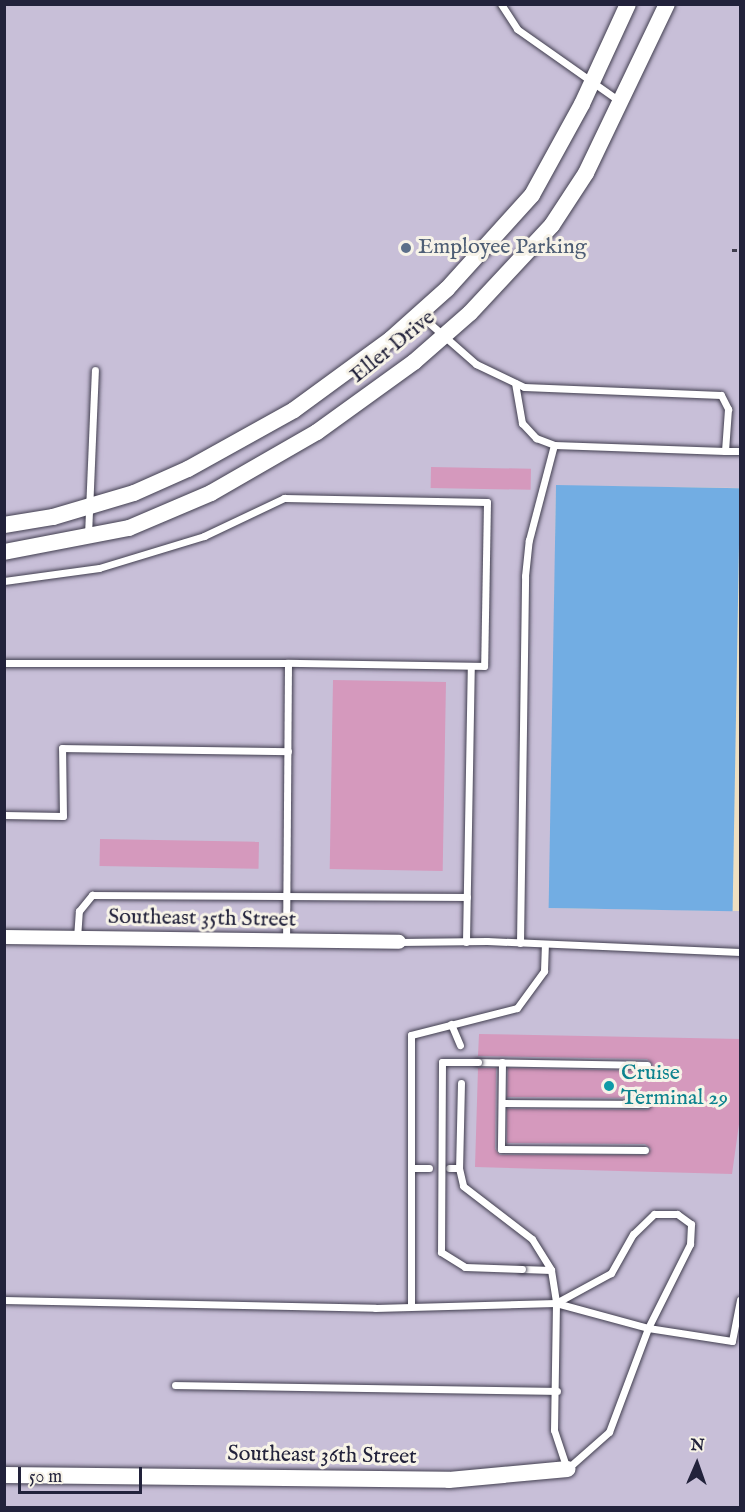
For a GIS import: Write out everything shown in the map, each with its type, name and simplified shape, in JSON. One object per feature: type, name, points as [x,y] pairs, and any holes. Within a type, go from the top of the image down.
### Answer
[{"type":"street","name":"Eller Drive","points":[[4,525],[89,507],[160,482],[241,441],[343,376],[419,314],[447,289],[532,195],[592,83],[628,4]]},
{"type":"street","name":"Eller Drive","points":[[4,552],[88,538],[156,519],[265,464],[367,398],[442,337],[470,313],[552,225],[586,173],[667,4]]},
{"type":"street","name":"Southeast 35th Street","points":[[4,937],[399,942]]},
{"type":"street","name":"Southeast 36th Street","points":[[4,1475],[449,1480],[567,1468]]},
{"type":"lane","points":[[501,4],[517,29],[621,102]]},
{"type":"lane","points":[[419,314],[442,337],[476,364],[515,383],[546,390],[711,392],[721,395],[728,409],[725,451]]},
{"type":"lane","points":[[88,538],[95,370]]},
{"type":"lane","points":[[515,383],[522,423],[536,438],[554,445],[741,451]]},
{"type":"lane","points":[[520,943],[525,576],[529,540],[554,445]]},
{"type":"lane","points":[[4,581],[99,568],[130,559],[204,536],[284,498],[487,502],[484,666],[4,663]]},
{"type":"lane","points":[[286,941],[288,663]]},
{"type":"lane","points":[[466,942],[471,666]]},
{"type":"lane","points":[[4,815],[63,816],[62,748],[288,751]]},
{"type":"lane","points":[[77,938],[79,911],[92,896],[467,897]]},
{"type":"lane","points":[[399,942],[520,943],[741,952]]},
{"type":"lane","points":[[411,1306],[411,1035],[517,1008],[544,971],[545,944]]},
{"type":"lane","points":[[451,1024],[460,1045]]},
{"type":"lane","points":[[551,1270],[465,1267],[441,1252],[442,1062],[647,1065]]},
{"type":"lane","points":[[502,1062],[501,1149],[645,1150]]},
{"type":"lane","points":[[462,1083],[459,1168],[463,1186],[532,1239],[551,1270],[556,1303],[555,1430],[567,1468],[609,1432],[648,1328],[690,1245],[691,1224],[677,1214],[654,1214],[633,1234],[610,1273],[556,1303]]},
{"type":"lane","points":[[502,1103],[647,1104]]},
{"type":"lane","points":[[411,1168],[429,1168]]},
{"type":"lane","points":[[449,1168],[459,1168]]},
{"type":"lane","points":[[4,1300],[411,1306],[556,1303],[648,1328],[732,1341],[741,1300]]},
{"type":"lane","points":[[175,1385],[557,1391]]},
{"type":"path","points":[[732,250],[741,250]]},
{"type":"shaded area","points":[[5,5],[740,5],[740,488],[556,486],[551,908],[740,911],[740,1507],[5,1508]]},
{"type":"water","points":[[556,485],[740,488],[733,911],[549,908]]},
{"type":"building","points":[[431,467],[531,469],[531,490],[431,488]]},
{"type":"building","points":[[333,680],[446,682],[443,871],[330,869]]},
{"type":"building","points":[[100,839],[259,842],[259,869],[100,866]]},
{"type":"building","name":"Cruise Terminal 29","points":[[479,1034],[741,1039],[741,1110],[732,1174],[475,1167],[478,1068],[496,1068],[495,1149],[500,1155],[647,1155],[651,1149],[645,1144],[507,1143],[507,1109],[647,1110],[653,1105],[647,1098],[507,1097],[508,1068],[647,1071],[653,1065],[647,1059],[478,1056]]},
{"type":"place","name":"Employee Parking","points":[[406,248]]},
{"type":"place","name":"Cruise Terminal 29","points":[[609,1086]]}]
